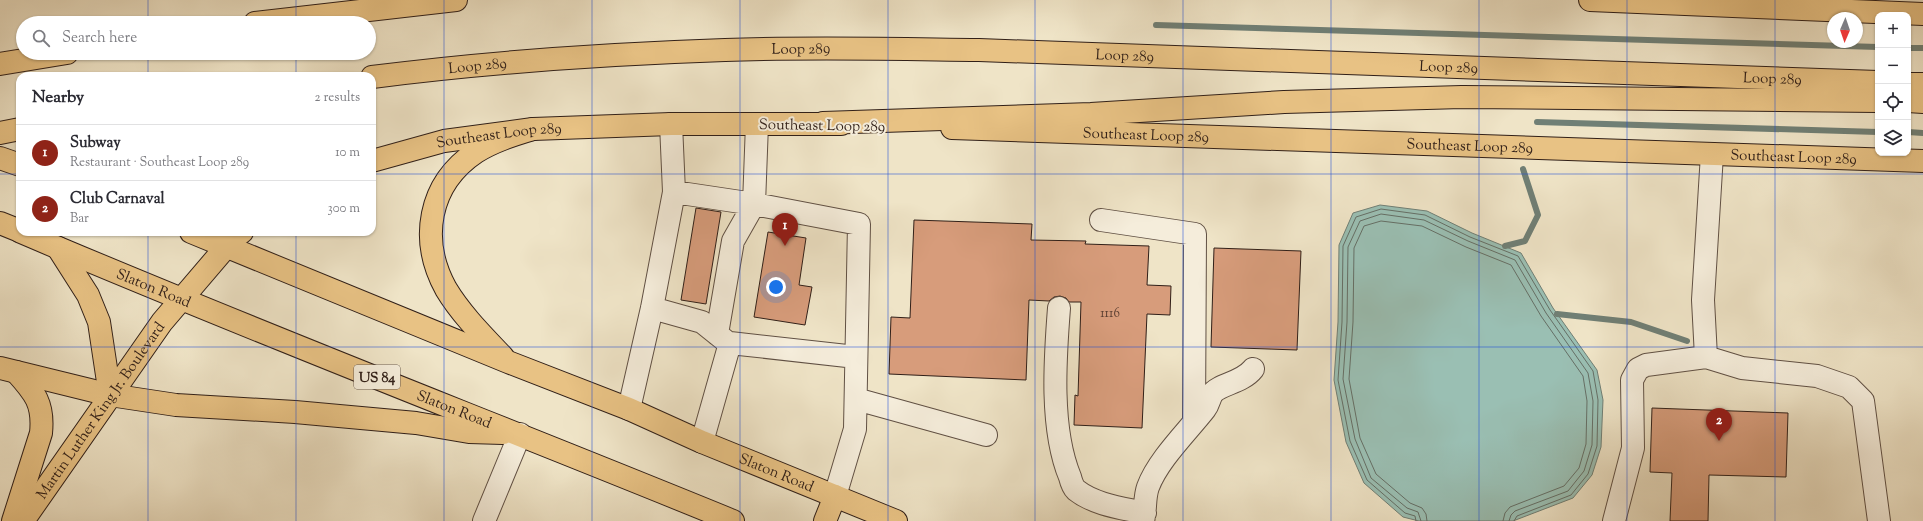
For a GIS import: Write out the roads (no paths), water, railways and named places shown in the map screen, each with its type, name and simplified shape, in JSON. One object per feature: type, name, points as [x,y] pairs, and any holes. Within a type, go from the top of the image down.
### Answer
[{"type":"main road","points":[[315,16],[456,0]]},
{"type":"main road","points":[[1590,0],[1923,14]]},
{"type":"main road","name":"Loop 289","points":[[376,77],[578,57],[726,50],[853,49],[987,50],[1875,82]]},
{"type":"main road","points":[[0,64],[24,60]]},
{"type":"main road","points":[[1911,84],[1923,84]]},
{"type":"main road","points":[[823,123],[1091,114],[1284,102],[1462,97],[1875,101]]},
{"type":"main road","points":[[1911,101],[1923,102]]},
{"type":"main road","name":"Southeast Loop 289","points":[[376,160],[444,141],[533,129],[671,124],[823,123],[1923,161]]},
{"type":"main road","points":[[508,362],[474,326],[446,289],[434,258],[431,240],[431,218],[440,193],[452,175],[464,162],[477,152],[504,138],[533,129]]},
{"type":"main road","points":[[0,133],[16,130]]},
{"type":"main road","points":[[0,158],[16,164]]},
{"type":"main road","name":"Slaton Road","points":[[0,223],[16,230]]},
{"type":"main road","name":"Slaton Road","points":[[30,236],[181,300],[520,434],[733,521]]},
{"type":"main road","name":"Slaton Road","points":[[201,236],[508,362],[629,409],[702,442],[896,521]]},
{"type":"main road","points":[[226,246],[237,236]]},
{"type":"main road","name":"Martin Luther King Jr. Boulevard","points":[[23,521],[162,322],[226,246]]},
{"type":"main road","points":[[58,248],[88,295],[99,322],[110,395]]},
{"type":"main road","points":[[8,370],[110,395],[176,405],[295,412],[416,423],[469,432],[520,434]]},
{"type":"main road","points":[[8,370],[34,392],[38,401],[42,422],[41,433],[12,521]]},
{"type":"main road","points":[[825,521],[835,496]]},
{"type":"lane","points":[[629,409],[652,308],[674,192],[671,124]]},
{"type":"lane","points":[[702,442],[724,339],[733,241],[754,204],[757,124]]},
{"type":"lane","points":[[1706,357],[1703,300],[1712,154]]},
{"type":"lane","points":[[674,192],[754,204],[859,224],[855,429],[835,496]]},
{"type":"lane","points":[[1101,220],[1195,234],[1194,421]]},
{"type":"lane","points":[[652,308],[702,322],[724,339],[856,357]]},
{"type":"lane","points":[[1059,308],[1056,354],[1056,407],[1066,468],[1075,489],[1099,503],[1144,517],[1148,488],[1154,474],[1210,402],[1212,394],[1218,389],[1248,376],[1253,369]]},
{"type":"lane","points":[[1614,521],[1633,448],[1632,380],[1638,369],[1646,365],[1706,357],[1742,368],[1817,376],[1849,387],[1863,401],[1879,521]]},
{"type":"lane","points":[[856,399],[986,435]]},
{"type":"lane","points":[[484,521],[520,434]]},
{"type":"water","points":[[1380,205],[1427,211],[1472,233],[1521,253],[1553,308],[1597,370],[1603,400],[1601,447],[1592,475],[1573,498],[1513,521],[1419,521],[1403,517],[1364,483],[1346,442],[1334,380],[1338,322],[1339,245],[1353,213]]},
{"type":"waterway","points":[[1156,25],[1875,47]]},
{"type":"waterway","points":[[1911,48],[1923,48]]},
{"type":"waterway","points":[[1537,122],[1875,132]]},
{"type":"waterway","points":[[1911,132],[1923,133]]},
{"type":"waterway","points":[[1505,246],[1525,241],[1538,215],[1523,169]]},
{"type":"waterway","points":[[1557,314],[1631,322],[1687,341]]},
{"type":"place","name":"Subway","points":[[785,246]]},
{"type":"place","name":"Club Carnaval","points":[[1719,441]]}]
